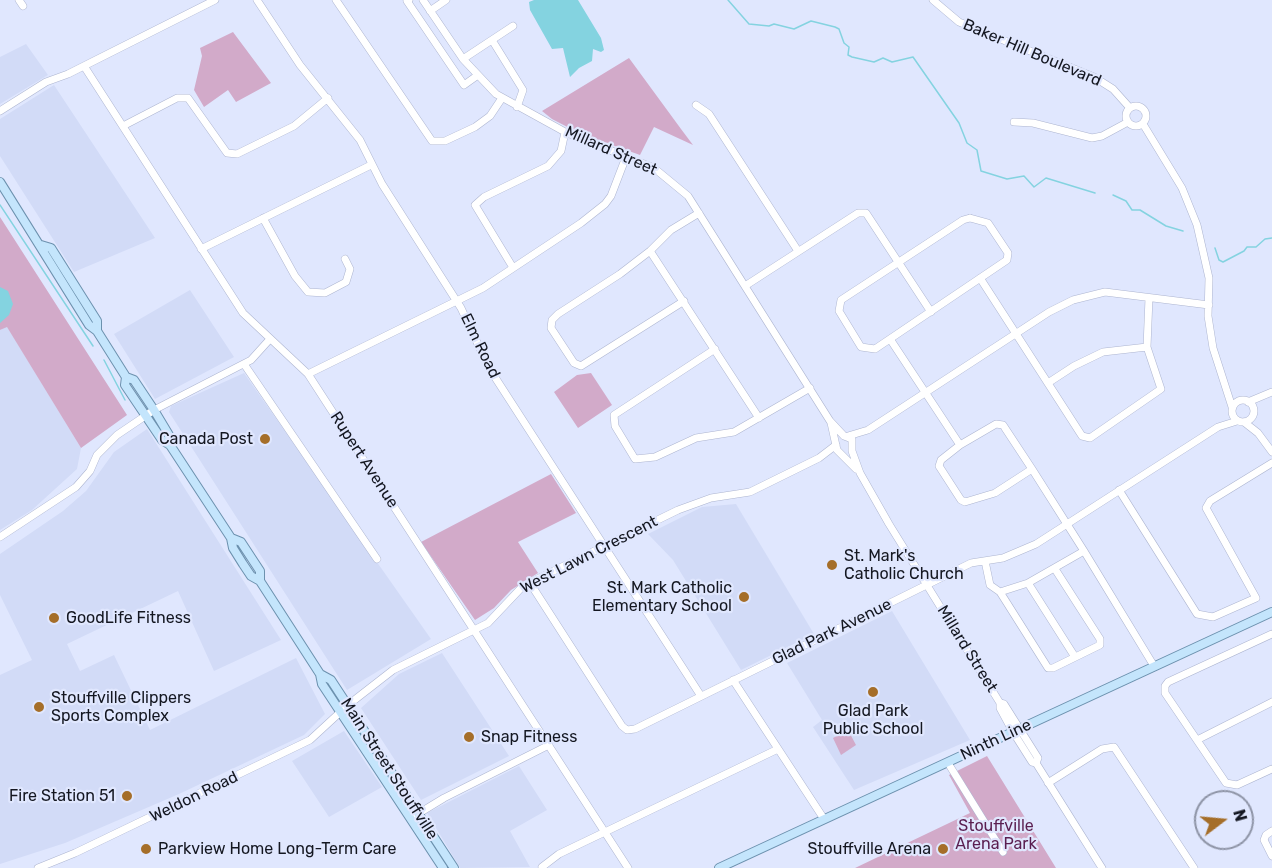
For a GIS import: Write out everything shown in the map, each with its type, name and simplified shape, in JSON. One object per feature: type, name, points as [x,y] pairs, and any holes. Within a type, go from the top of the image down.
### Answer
[{"type":"main road","name":"Main Street Stouffville","points":[[0,182],[89,325],[96,331],[126,377],[134,381],[154,410],[169,435],[170,446]]},
{"type":"main road","name":"Main Street Stouffville","points":[[126,377],[125,385],[162,440],[170,446],[231,538],[233,548],[251,576],[260,581],[320,674],[322,684],[344,709],[415,816],[454,868]]},
{"type":"main road","name":"Ninth Line","points":[[720,868],[1272,612]]},
{"type":"main road","name":"Main Street Stouffville","points":[[415,816],[443,868]]},
{"type":"street","points":[[0,111],[46,82],[84,66],[215,0]]},
{"type":"street","name":"Elm Road","points":[[256,0],[300,65],[355,132],[371,165],[457,301],[489,368],[701,696]]},
{"type":"street","points":[[409,0],[407,1],[464,85],[478,75]]},
{"type":"street","name":"Millard Street","points":[[423,0],[463,59],[496,94],[565,132],[666,176],[687,196],[830,421],[852,439],[860,473]]},
{"type":"street","points":[[430,11],[446,0]]},
{"type":"street","name":"Baker Hill Boulevard","points":[[933,0],[959,22],[1094,77],[1113,89],[1130,108]]},
{"type":"street","points":[[339,1],[432,141],[443,141],[475,127],[490,116],[502,98]]},
{"type":"street","points":[[463,59],[513,26]]},
{"type":"street","points":[[492,39],[524,90],[517,107]]},
{"type":"street","name":"Rupert Avenue","points":[[84,66],[243,313],[308,374],[628,868]]},
{"type":"street","points":[[123,126],[177,98],[188,98],[222,147],[231,154],[294,126],[328,98]]},
{"type":"street","points":[[696,105],[709,114],[798,251]]},
{"type":"street","points":[[1139,106],[1144,109],[1146,117],[1143,124],[1134,126],[1128,122],[1126,115],[1130,108],[1139,106]]},
{"type":"street","points":[[1014,122],[1033,123],[1094,138],[1128,122]]},
{"type":"street","points":[[1143,124],[1176,177],[1192,210],[1209,278],[1212,348],[1228,387],[1232,409],[1241,421],[1258,433],[1272,452]]},
{"type":"street","points":[[512,266],[475,206],[484,197],[548,166],[561,152],[565,132]]},
{"type":"street","points":[[308,374],[483,288],[512,266],[581,223],[605,204],[616,187],[626,157]]},
{"type":"street","points":[[201,249],[371,165]]},
{"type":"street","points":[[684,301],[588,363],[577,366],[551,328],[552,320],[650,251],[671,230],[699,213]]},
{"type":"street","points":[[745,286],[858,213],[866,213],[931,312]]},
{"type":"street","points":[[263,218],[295,276],[308,292],[325,293],[346,282],[350,269],[345,259]]},
{"type":"street","points":[[970,218],[988,224],[1008,253],[1007,260],[980,278],[875,349],[861,347],[838,306],[841,300],[963,220],[970,218]]},
{"type":"street","points":[[650,251],[759,418]]},
{"type":"street","points":[[980,278],[1082,436],[1090,438],[1161,389],[1148,346],[1149,298]]},
{"type":"street","points":[[846,436],[868,430],[1016,333],[1073,300],[1105,292],[1209,305]]},
{"type":"street","points":[[0,537],[76,487],[90,471],[98,455],[117,435],[154,410],[244,364],[270,339]]},
{"type":"street","points":[[890,339],[960,445]]},
{"type":"street","points":[[1048,383],[1074,366],[1103,352],[1148,346]]},
{"type":"street","points":[[715,349],[614,415],[615,426],[635,459],[655,457],[696,438],[734,432],[810,388]]},
{"type":"street","points":[[244,364],[376,560]]},
{"type":"street","points":[[1228,387],[1246,401],[1253,414],[1258,433]]},
{"type":"street","name":"Glad Park Avenue","points":[[1218,427],[1232,409],[1246,401],[1270,393]]},
{"type":"street","name":"Glad Park Avenue","points":[[530,583],[627,730],[640,727],[970,563],[1003,558],[1036,544],[1218,427],[1241,421],[1253,414],[1270,393]]},
{"type":"street","name":"Millard Street","points":[[830,421],[836,444],[842,454],[860,473],[1000,703],[1000,708],[1016,731],[1032,762],[1036,763],[1102,868]]},
{"type":"street","points":[[1032,469],[995,493],[965,502],[961,500],[939,466],[941,460],[960,445],[996,424],[1003,425],[1032,469],[1084,551],[1154,666]]},
{"type":"street","points":[[853,449],[868,430]]},
{"type":"street","name":"West Lawn Crescent","points":[[344,709],[393,670],[474,630],[496,616],[510,597],[530,583],[678,510],[711,498],[750,492],[819,458],[846,436]]},
{"type":"street","name":"West Lawn Crescent","points":[[819,458],[842,454],[853,449]]},
{"type":"street","points":[[1119,490],[1197,614],[1213,617],[1256,598],[1206,508],[1210,501],[1272,463]]},
{"type":"street","points":[[1000,592],[1028,583],[1084,551]]},
{"type":"street","points":[[985,561],[990,585],[1000,592],[1048,668],[1100,645],[1100,639],[1055,569]]},
{"type":"street","points":[[1028,583],[1075,657]]},
{"type":"street","points":[[1272,634],[1168,682],[1165,686],[1165,693],[1226,783],[1237,785],[1272,769]]},
{"type":"street","points":[[733,680],[824,819]]},
{"type":"street","points":[[1197,740],[1272,702]]},
{"type":"street","name":"Weldon Road","points":[[43,867],[310,740],[344,709]]},
{"type":"street","points":[[415,816],[444,798],[549,745]]},
{"type":"street","points":[[1048,783],[1101,749],[1114,747],[1194,868]]},
{"type":"street","points":[[542,867],[559,854],[778,749]]},
{"type":"street","points":[[948,763],[1003,852]]},
{"type":"street","points":[[1272,831],[1266,835],[1264,840],[1272,856]]},
{"type":"shaded area","points":[[26,44],[48,75],[0,104],[0,57]]},
{"type":"shaded area","points":[[54,85],[155,238],[74,272],[0,156],[0,119]]},
{"type":"shaded area","points":[[190,290],[234,357],[155,399],[114,334]]},
{"type":"shaded area","points":[[7,326],[81,448],[77,469],[32,510],[0,530],[0,330]]},
{"type":"shaded area","points":[[244,373],[431,639],[347,690],[169,412],[171,406]]},
{"type":"shaded area","points":[[147,429],[281,640],[214,671],[178,591],[67,644],[80,671],[114,655],[150,730],[296,658],[325,714],[304,735],[179,794],[65,843],[0,864],[0,675],[32,660],[0,595],[0,554],[63,511],[86,491],[114,452]]},
{"type":"shaded area","name":"St. Mark Catholic Elementary School","points":[[736,504],[814,634],[741,670],[673,560],[648,534],[702,507]]},
{"type":"shaded area","name":"Glad Park Public School","points":[[892,611],[970,740],[854,790],[813,727],[822,720],[787,663]]},
{"type":"shaded area","points":[[442,653],[509,756],[421,800],[361,708],[399,674]]},
{"type":"shaded area","points":[[344,731],[382,787],[329,817],[292,761]]},
{"type":"shaded area","points":[[519,766],[547,810],[510,831],[530,867],[460,868],[427,813]]},
{"type":"green space","points":[[233,32],[271,83],[236,102],[228,90],[204,107],[194,90],[202,56],[200,48]]},
{"type":"green space","points":[[629,58],[693,145],[654,127],[640,155],[579,133],[542,111]]},
{"type":"green space","points":[[0,217],[127,415],[81,448],[7,327],[0,330]]},
{"type":"green space","points":[[591,373],[612,405],[578,428],[554,392],[577,375]]},
{"type":"green space","points":[[551,474],[576,513],[518,542],[538,573],[511,590],[494,608],[475,620],[421,542]]},
{"type":"green space","points":[[848,730],[856,745],[841,755],[833,738]]},
{"type":"green space","name":"Stouffville Arena Park","points":[[987,756],[1056,868],[855,868],[970,813],[949,775]]},
{"type":"water","points":[[578,0],[601,38],[604,50],[601,52],[593,49],[592,61],[579,68],[570,77],[563,48],[552,49],[530,10],[529,2]]},
{"type":"water","points":[[0,287],[8,291],[13,304],[9,315],[0,323]]},
{"type":"waterway","points":[[728,0],[749,24],[769,26],[774,24],[794,29],[811,21],[835,27],[839,29],[844,43],[849,47],[848,55],[852,57],[874,62],[883,58],[892,62],[913,57],[959,123],[967,143],[977,150],[981,171],[1007,179],[1024,176],[1034,187],[1046,178],[1095,193]]},
{"type":"waterway","points":[[1113,195],[1126,201],[1132,210],[1140,210],[1166,226],[1183,231]]},
{"type":"waterway","points":[[0,205],[93,346]]},
{"type":"waterway","points":[[1215,248],[1219,260],[1223,262],[1244,251],[1247,247],[1256,247],[1265,239],[1272,238]]},
{"type":"waterway","points":[[104,360],[125,400]]},
{"type":"place","name":"Canada Post","points":[[265,439]]},
{"type":"place","name":"St. Mark's Catholic Church","points":[[832,565]]},
{"type":"place","name":"St. Mark Catholic Elementary School","points":[[744,597]]},
{"type":"place","name":"GoodLife Fitness","points":[[54,618]]},
{"type":"place","name":"Glad Park Public School","points":[[873,692]]},
{"type":"place","name":"Stouffville Clippers Sports Complex","points":[[39,707]]},
{"type":"place","name":"Snap Fitness","points":[[469,737]]},
{"type":"place","name":"Fire Station 51","points":[[127,796]]},
{"type":"place","name":"Parkview Home Long-Term Care","points":[[146,849]]},
{"type":"place","name":"Stouffville Arena","points":[[943,849]]}]
